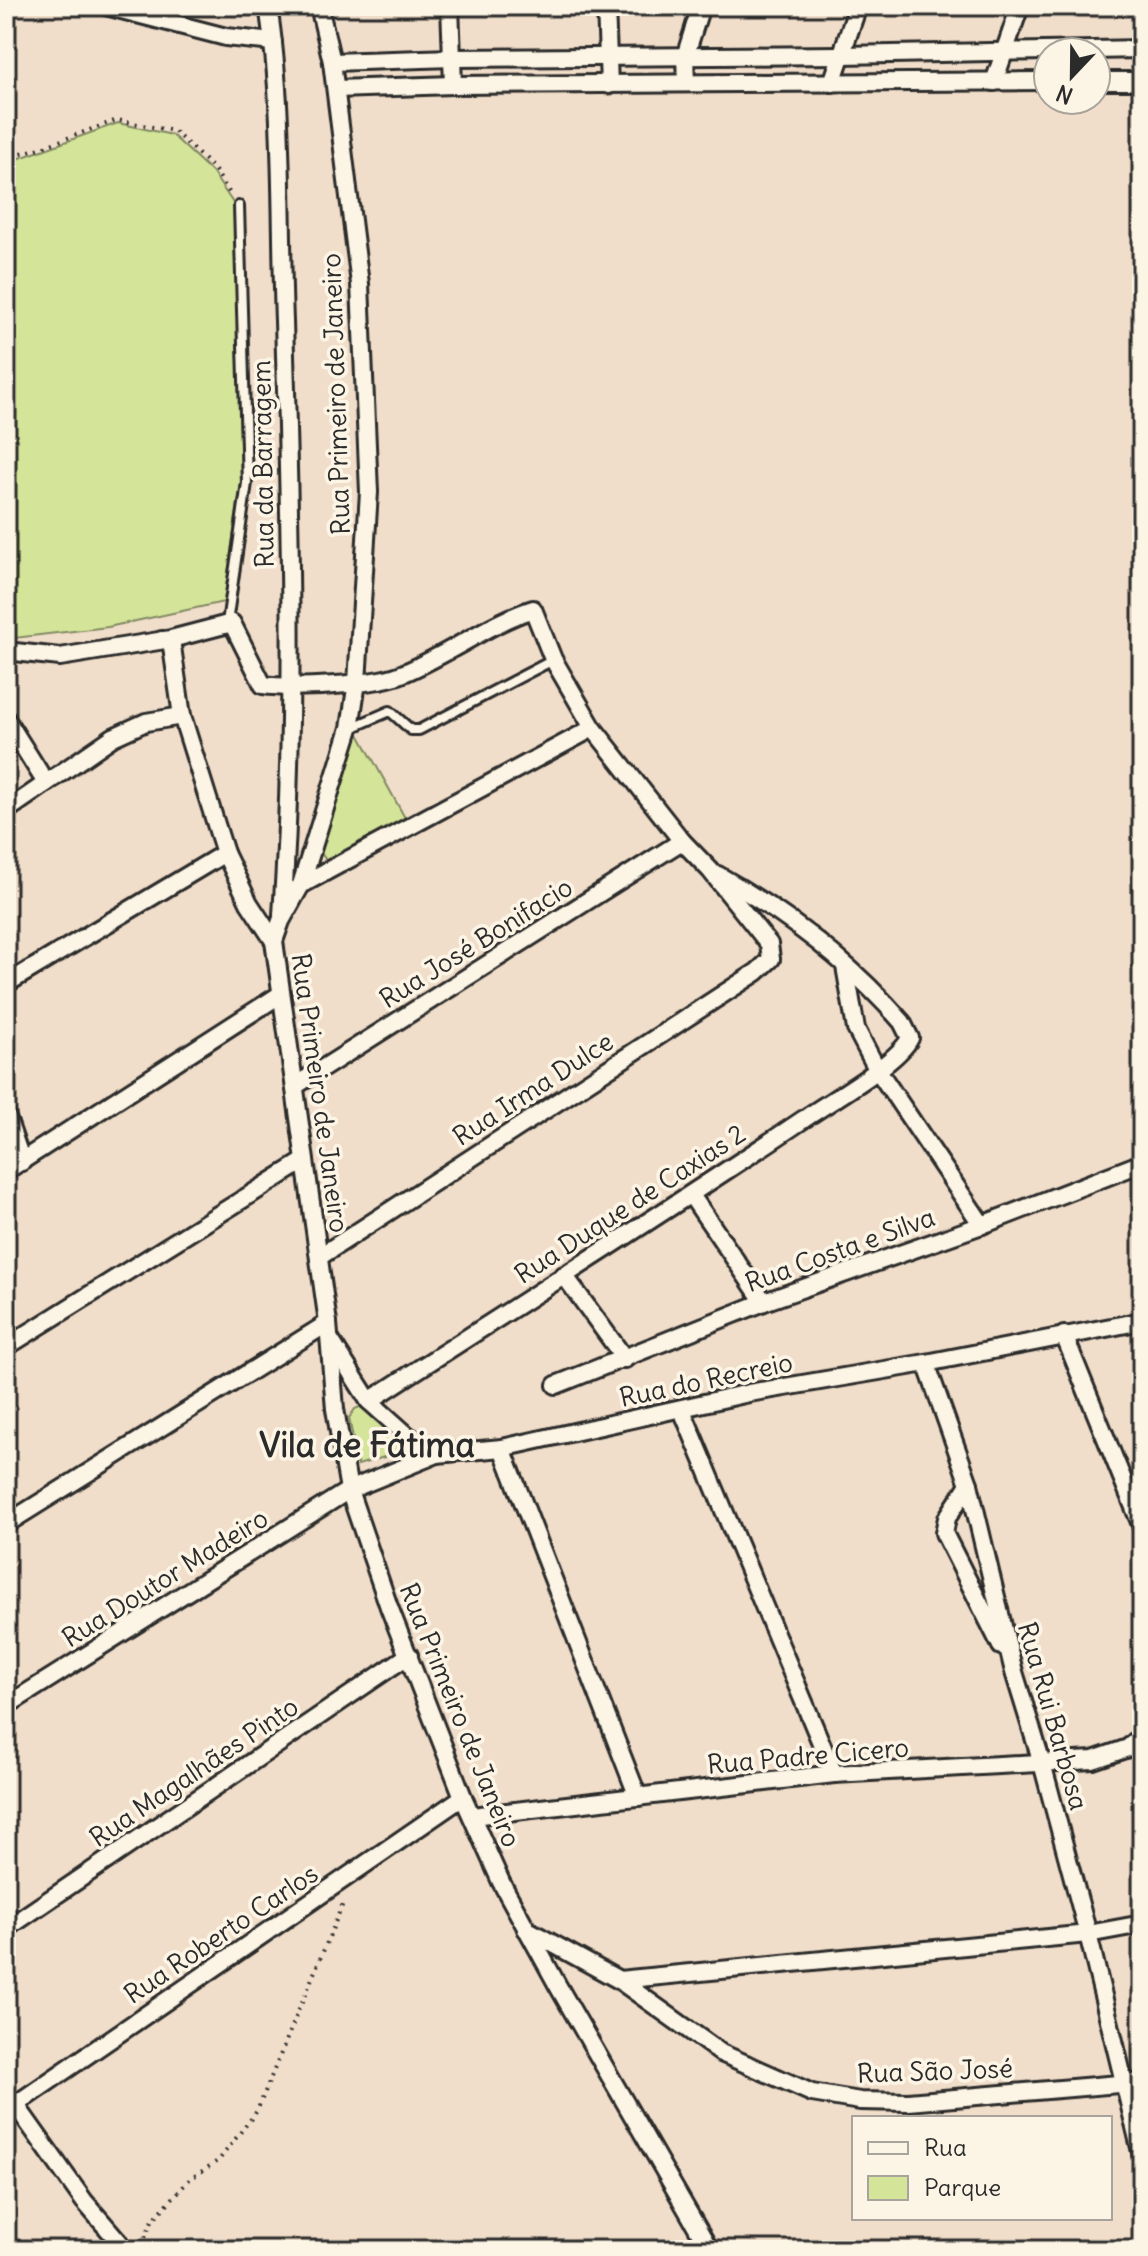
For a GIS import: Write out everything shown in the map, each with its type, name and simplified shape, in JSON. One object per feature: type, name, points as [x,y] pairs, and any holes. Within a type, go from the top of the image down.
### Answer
[{"type":"street","points":[[106,6],[226,37],[273,42]]},
{"type":"street","name":"Rua da Barragem","points":[[268,6],[273,42],[287,429],[291,686],[281,921]]},
{"type":"street","name":"Rua Primeiro de Janeiro","points":[[319,6],[336,89],[360,284],[369,492],[357,682],[350,728],[301,885],[274,941],[329,1331],[335,1409],[349,1490],[389,1607],[463,1797],[525,1928],[710,2250]]},
{"type":"street","points":[[450,6],[453,85]]},
{"type":"street","points":[[606,6],[609,85]]},
{"type":"street","points":[[686,83],[685,57],[701,6]]},
{"type":"street","points":[[832,83],[858,6]]},
{"type":"street","points":[[994,82],[1020,6]]},
{"type":"street","points":[[332,62],[1142,49]]},
{"type":"street","points":[[336,89],[453,85],[1032,81]]},
{"type":"street","points":[[1112,81],[1142,81]]},
{"type":"street","points":[[6,651],[60,657],[171,639],[227,623],[233,624],[263,685],[357,682],[402,673],[533,609],[553,659],[593,728],[682,841],[710,870],[761,899],[809,933],[845,966],[856,1029],[877,1069],[982,1225]]},
{"type":"street","points":[[156,640],[171,640],[182,716],[225,853],[249,903],[274,941]]},
{"type":"street","points":[[6,811],[113,737],[146,722],[182,716]]},
{"type":"street","points":[[6,719],[46,783]]},
{"type":"street","points":[[301,885],[593,728]]},
{"type":"street","name":"Rua José Bonifacio","points":[[295,1086],[682,841]]},
{"type":"street","points":[[6,984],[225,853]]},
{"type":"street","name":"Rua Irma Dulce","points":[[319,1257],[744,981],[771,959],[769,944],[710,870]]},
{"type":"street","name":"Rua Duque de Caxias 2","points":[[369,1401],[691,1195],[877,1069],[906,1045],[910,1038],[902,1022],[845,966]]},
{"type":"street","points":[[6,1171],[281,994]]},
{"type":"street","points":[[6,1115],[22,1162]]},
{"type":"street","points":[[6,1347],[304,1161]]},
{"type":"street","name":"Rua Costa e Silva","points":[[556,1385],[764,1302],[982,1225],[1142,1163]]},
{"type":"street","points":[[691,1195],[764,1302]]},
{"type":"street","points":[[564,1275],[625,1359]]},
{"type":"street","name":"Rua do Recreio","points":[[437,1454],[502,1448],[749,1393],[1142,1321]]},
{"type":"street","points":[[6,1524],[329,1331],[369,1401],[407,1435],[437,1454]]},
{"type":"street","points":[[1064,1335],[1142,1527]]},
{"type":"street","name":"Rua Rui Barbosa","points":[[926,1363],[969,1484],[1014,1672],[1088,1934],[1142,2156]]},
{"type":"street","points":[[682,1410],[834,1774]]},
{"type":"street","points":[[502,1448],[638,1797]]},
{"type":"street","name":"Rua Doutor Madeiro","points":[[6,1706],[349,1490],[437,1454]]},
{"type":"street","points":[[969,1484],[947,1518],[944,1533],[1014,1672]]},
{"type":"street","name":"Rua Magalhães Pinto","points":[[6,1929],[409,1655]]},
{"type":"street","name":"Rua Padre Cicero","points":[[472,1816],[834,1774],[1093,1760],[1128,1748],[1142,1735]]},
{"type":"street","name":"Rua Roberto Carlos","points":[[10,2108],[463,1797]]},
{"type":"street","points":[[619,1980],[1088,1934],[1142,1924]]},
{"type":"street","name":"Rua São José","points":[[525,1928],[619,1980],[721,2053],[812,2093],[860,2101],[908,2102],[1142,2082]]},
{"type":"street","points":[[10,2108],[126,2250]]},
{"type":"lane","name":"Rua da Barragem","points":[[227,623],[247,483],[239,206]]},
{"type":"lane","points":[[350,728],[390,711],[411,730],[419,730],[553,659]]},
{"type":"path","points":[[6,157],[117,120],[174,131],[214,169],[239,206]]},
{"type":"path","points":[[140,2250],[152,2221],[190,2179],[219,2160],[257,2111],[345,1898]]},
{"type":"green space","points":[[118,123],[172,135],[212,172],[235,206],[241,481],[224,602],[108,627],[6,639],[6,163]]},
{"type":"green space","points":[[354,725],[405,818],[346,857],[328,863],[321,853]]},
{"type":"green space","points":[[364,1405],[414,1448],[358,1465],[349,1418],[355,1409]]},
{"type":"district","name":"Vila de Fátima","points":[[367,1445]]}]
